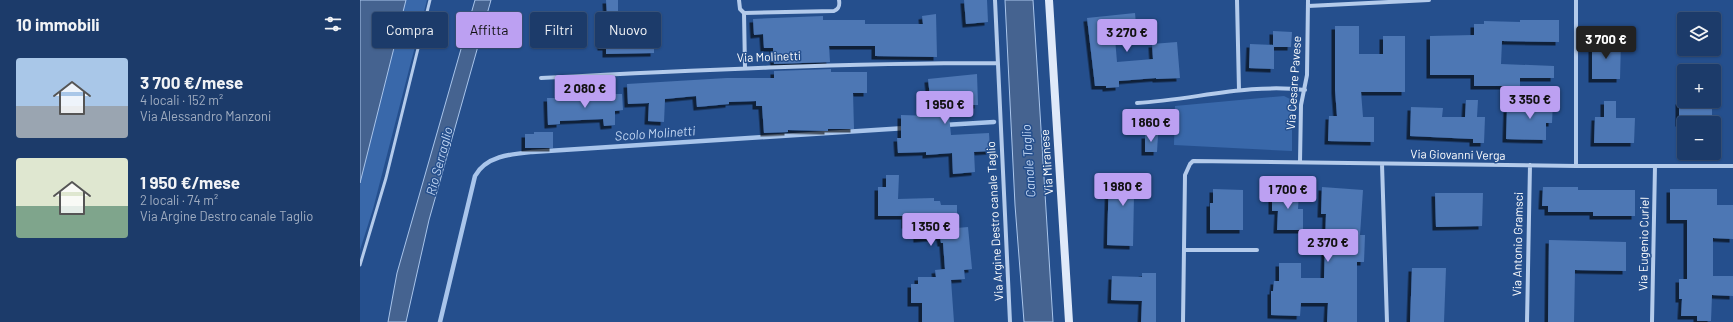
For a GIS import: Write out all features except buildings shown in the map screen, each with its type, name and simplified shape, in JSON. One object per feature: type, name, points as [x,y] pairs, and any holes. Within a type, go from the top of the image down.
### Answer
[{"type":"main road","name":"Via Miranese","points":[[1049,0],[1069,322]]},
{"type":"street","points":[[738,0],[740,9],[744,13],[745,68]]},
{"type":"street","points":[[744,13],[834,11],[838,10],[840,0]]},
{"type":"street","name":"Via Argine Destro canale Taglio","points":[[995,0],[1010,322]]},
{"type":"street","points":[[1237,0],[1239,90]]},
{"type":"street","name":"Via Cesare Pavese","points":[[1300,162],[1301,104],[1307,75],[1308,0]]},
{"type":"street","points":[[1308,6],[1429,0]]},
{"type":"street","points":[[1576,0],[1576,166]]},
{"type":"street","name":"Via Molinetti","points":[[541,78],[879,63],[997,63]]},
{"type":"street","points":[[1137,103],[1239,90],[1285,87],[1305,90]]},
{"type":"street","name":"Via Giovanni Verga","points":[[1184,250],[1184,192],[1187,169],[1193,161],[1576,166],[1733,166]]},
{"type":"street","points":[[1382,164],[1387,322]]},
{"type":"street","name":"Via Antonio Gramsci","points":[[1527,322],[1530,165]]},
{"type":"street","name":"Via Eugenio Curiel","points":[[1652,322],[1655,166]]},
{"type":"street","points":[[1182,322],[1184,250],[1258,250]]},
{"type":"lane","points":[[360,265],[386,178],[430,0]]},
{"type":"shaded area","points":[[405,0],[427,0],[424,12],[402,12]]},
{"type":"shaded area","points":[[393,48],[415,48],[373,209],[360,250],[360,182]]},
{"type":"shaded area","points":[[1284,96],[1292,100],[1292,151],[1174,145],[1175,106]]},
{"type":"water","points":[[360,0],[406,0],[403,12],[372,12],[372,48],[394,48],[360,183]]},
{"type":"water","points":[[475,0],[491,0],[488,12],[472,12]]},
{"type":"water","name":"Canale Taglio","points":[[1005,0],[1033,0],[1053,322],[1024,322],[1015,205]]},
{"type":"water","name":"Rio Serraglio","points":[[461,48],[477,48],[429,220],[406,322],[388,322],[397,273]]},
{"type":"waterway","name":"Scolo Molinetti","points":[[944,125],[994,122]]},
{"type":"waterway","name":"Scolo Molinetti","points":[[440,322],[475,176],[480,169],[492,160],[508,155],[532,152],[906,128]]}]
